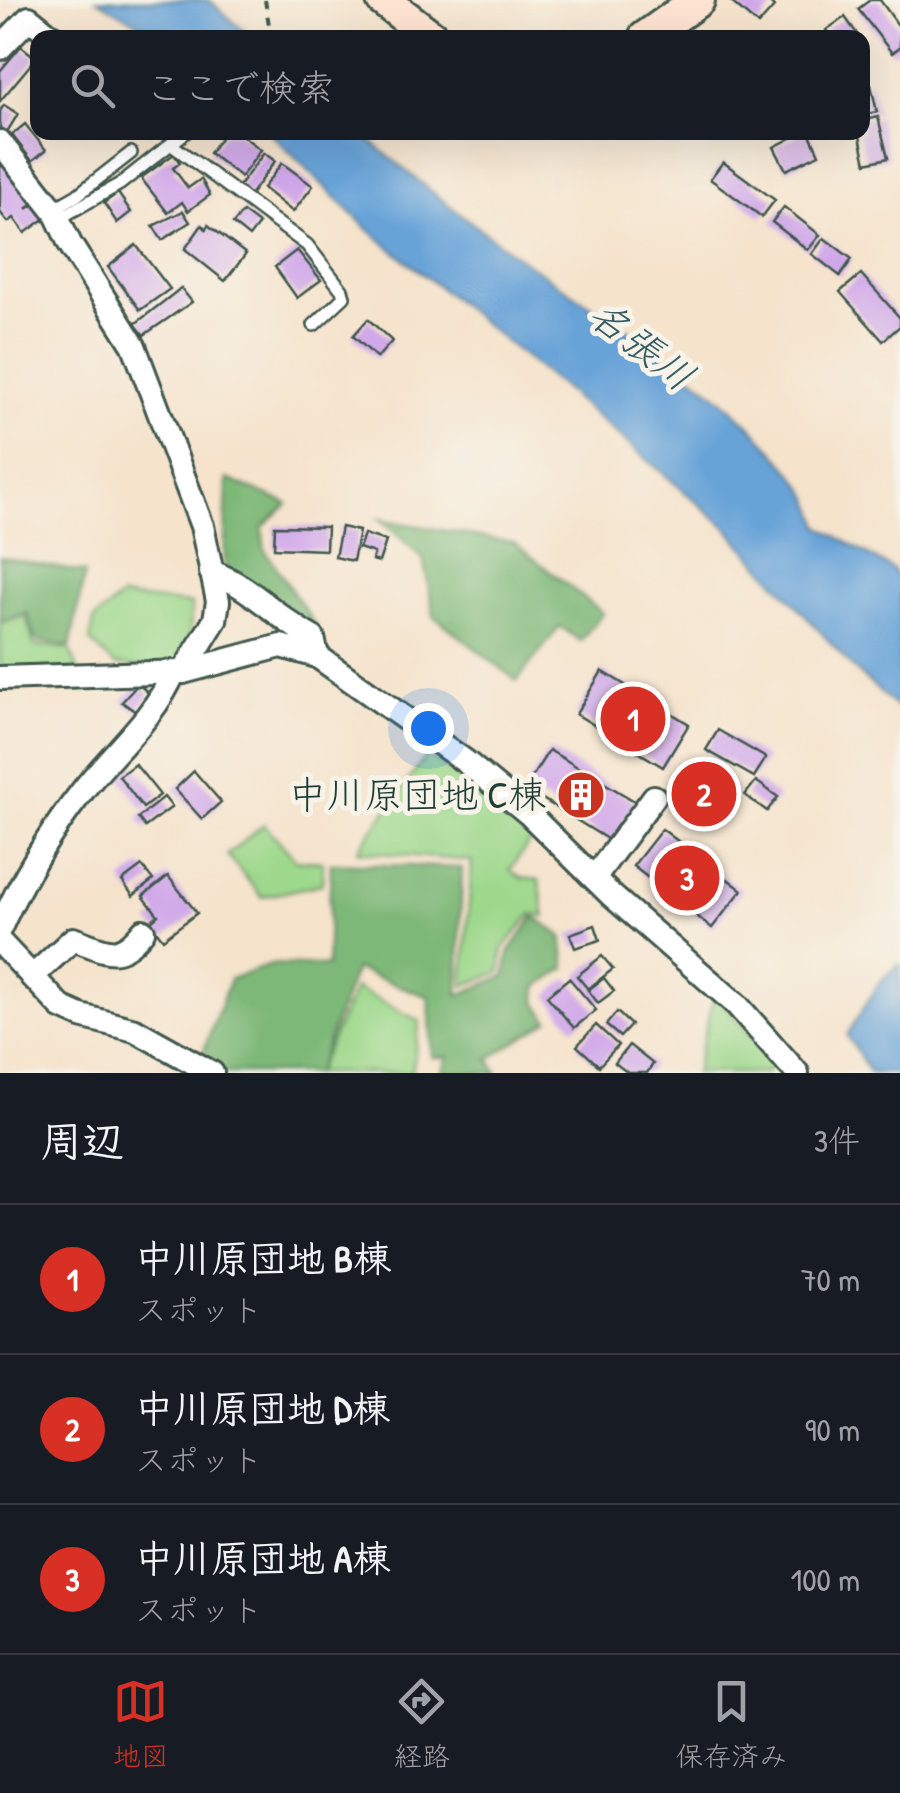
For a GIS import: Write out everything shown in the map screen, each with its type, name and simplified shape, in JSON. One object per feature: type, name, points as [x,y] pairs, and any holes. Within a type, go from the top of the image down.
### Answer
[{"type":"main road","points":[[383,0],[422,30]]},
{"type":"main road","points":[[656,30],[698,0]]},
{"type":"street","points":[[0,48],[29,18],[44,30]]},
{"type":"street","points":[[0,142],[56,214],[70,244],[134,346],[202,526],[218,601],[215,620],[162,696],[67,812],[18,889],[0,928]]},
{"type":"street","points":[[212,572],[225,576],[292,627],[313,638],[317,656]]},
{"type":"street","points":[[0,678],[179,672],[282,646],[317,656],[477,770],[529,814],[594,878],[737,1005],[797,1073]]},
{"type":"street","points":[[594,878],[654,797]]},
{"type":"street","points":[[32,977],[74,939],[120,952],[128,950],[143,932]]},
{"type":"street","points":[[0,942],[61,1007],[136,1030],[212,1073]]},
{"type":"lane","points":[[56,214],[120,184],[177,140]]},
{"type":"lane","points":[[172,144],[307,244],[344,297],[314,325]]},
{"type":"lane","points":[[56,214],[131,153]]},
{"type":"path","points":[[265,0],[270,30]]},
{"type":"green space","points":[[227,479],[288,504],[262,528],[265,550],[315,625],[309,629],[224,566]]},
{"type":"green space","points":[[380,519],[514,543],[603,613],[580,641],[560,626],[517,681],[434,616],[423,558]]},
{"type":"green space","points":[[0,557],[85,573],[70,647],[35,640],[28,613],[0,620]]},
{"type":"green space","points":[[121,597],[192,604],[187,671],[115,665],[90,641],[94,620]]},
{"type":"green space","points":[[26,616],[34,645],[70,649],[78,670],[0,668],[0,623]]},
{"type":"green space","points":[[427,755],[535,834],[510,870],[521,878],[539,880],[545,917],[532,914],[503,948],[500,972],[463,986],[472,861],[357,851]]},
{"type":"green space","points":[[264,824],[296,860],[323,862],[322,884],[262,897],[227,855]]},
{"type":"green space","points":[[331,863],[462,868],[458,995],[505,976],[509,952],[534,917],[562,936],[566,968],[537,987],[536,1002],[549,1020],[489,1059],[498,1073],[441,1073],[448,1057],[432,1057],[429,997],[355,969],[316,1073],[217,1073],[198,1066],[230,979],[273,964],[327,966]]},
{"type":"green space","points":[[355,988],[420,1021],[412,1073],[316,1073]]},
{"type":"green space","points":[[715,991],[773,1064],[766,1073],[695,1073]]},
{"type":"water","points":[[97,0],[209,0],[243,30],[151,30]]},
{"type":"water","name":"名張川","points":[[277,140],[370,140],[486,234],[660,352],[721,399],[799,481],[820,526],[892,569],[900,581],[900,710],[854,669],[724,525],[371,232]]},
{"type":"water","points":[[900,964],[900,1073],[870,1073],[847,1035],[880,981]]},
{"type":"building","points":[[729,0],[767,0],[774,7],[758,25]]},
{"type":"building","points":[[870,0],[880,0],[900,28],[900,47],[892,53],[858,9]]},
{"type":"building","points":[[845,17],[854,30],[826,30]]},
{"type":"building","points":[[21,46],[30,53],[30,65],[0,101],[0,71]]},
{"type":"building","points":[[870,85],[877,112],[870,113]]},
{"type":"building","points":[[4,105],[18,114],[7,132],[0,128]]},
{"type":"building","points":[[878,117],[888,158],[866,163],[861,140],[870,140],[870,119]]},
{"type":"building","points":[[25,124],[30,140],[38,140],[46,150],[32,161],[12,135]]},
{"type":"building","points":[[219,140],[248,140],[261,150],[241,177],[209,153]]},
{"type":"building","points":[[788,140],[813,140],[819,154],[786,170],[774,147]]},
{"type":"building","points":[[264,153],[275,161],[250,195],[239,186]]},
{"type":"building","points":[[174,154],[180,163],[173,168],[188,188],[201,179],[210,195],[188,211],[182,202],[168,213],[141,178]]},
{"type":"building","points":[[7,162],[37,199],[27,209],[39,200],[50,215],[25,233],[14,218],[8,222],[0,212],[0,167]]},
{"type":"building","points":[[723,162],[775,200],[762,217],[710,179]]},
{"type":"building","points":[[282,163],[313,186],[293,212],[263,188]]},
{"type":"building","points":[[118,193],[131,212],[117,223],[104,203]]},
{"type":"building","points":[[784,207],[820,235],[808,250],[772,222]]},
{"type":"building","points":[[183,211],[190,222],[162,240],[153,226]]},
{"type":"building","points":[[243,212],[259,224],[249,237],[233,224]]},
{"type":"building","points":[[202,225],[206,229],[208,225],[246,254],[225,281],[185,249]]},
{"type":"building","points":[[824,238],[852,259],[840,276],[812,254]]},
{"type":"building","points":[[136,245],[170,289],[140,310],[108,267]]},
{"type":"building","points":[[297,250],[321,280],[297,298],[275,267]]},
{"type":"building","points":[[861,274],[900,318],[900,326],[883,341],[840,292]]},
{"type":"building","points":[[181,288],[192,302],[144,335],[135,324]]},
{"type":"building","points":[[368,319],[392,341],[377,358],[353,336]]},
{"type":"building","points":[[275,526],[327,527],[326,550],[274,548]]},
{"type":"building","points":[[341,527],[359,531],[353,561],[335,557]]},
{"type":"building","points":[[364,534],[386,541],[379,562],[372,560],[374,553],[359,548]]},
{"type":"building","points":[[602,671],[689,724],[663,767],[576,714]]},
{"type":"building","points":[[138,684],[150,694],[136,712],[122,702]]},
{"type":"building","points":[[718,730],[766,758],[754,777],[706,750]]},
{"type":"building","name":"中川原団地 C棟","points":[[549,750],[636,802],[612,842],[525,788]]},
{"type":"building","points":[[696,761],[737,790],[712,827],[670,798]]},
{"type":"building","points":[[135,764],[160,795],[143,808],[119,776]]},
{"type":"building","points":[[194,771],[221,802],[202,819],[175,789]]},
{"type":"building","points":[[756,781],[778,797],[767,811],[745,795]]},
{"type":"building","points":[[164,797],[172,807],[145,827],[138,818]]},
{"type":"building","points":[[662,829],[742,890],[712,928],[633,866]]},
{"type":"building","points":[[142,866],[153,880],[133,896],[122,881]]},
{"type":"building","points":[[168,876],[197,913],[163,939],[150,922],[158,915],[143,896]]},
{"type":"building","points":[[595,925],[600,940],[575,948],[570,934]]},
{"type":"building","points":[[602,956],[613,969],[588,989],[577,976]]},
{"type":"building","points":[[569,978],[596,1010],[574,1028],[547,996]]},
{"type":"building","points":[[604,978],[614,991],[598,1003],[588,990]]},
{"type":"building","points":[[617,1012],[631,1025],[620,1037],[606,1025]]},
{"type":"building","points":[[596,1025],[618,1045],[599,1066],[577,1046]]},
{"type":"building","points":[[629,1045],[653,1064],[647,1073],[628,1073],[615,1063]]},
{"type":"place","name":"中川原団地 B棟","points":[[633,719]]},
{"type":"place","name":"中川原団地 D棟","points":[[704,794]]},
{"type":"place","name":"中川原団地 C棟","points":[[581,795]]},
{"type":"place","name":"中川原団地 A棟","points":[[687,878]]}]
